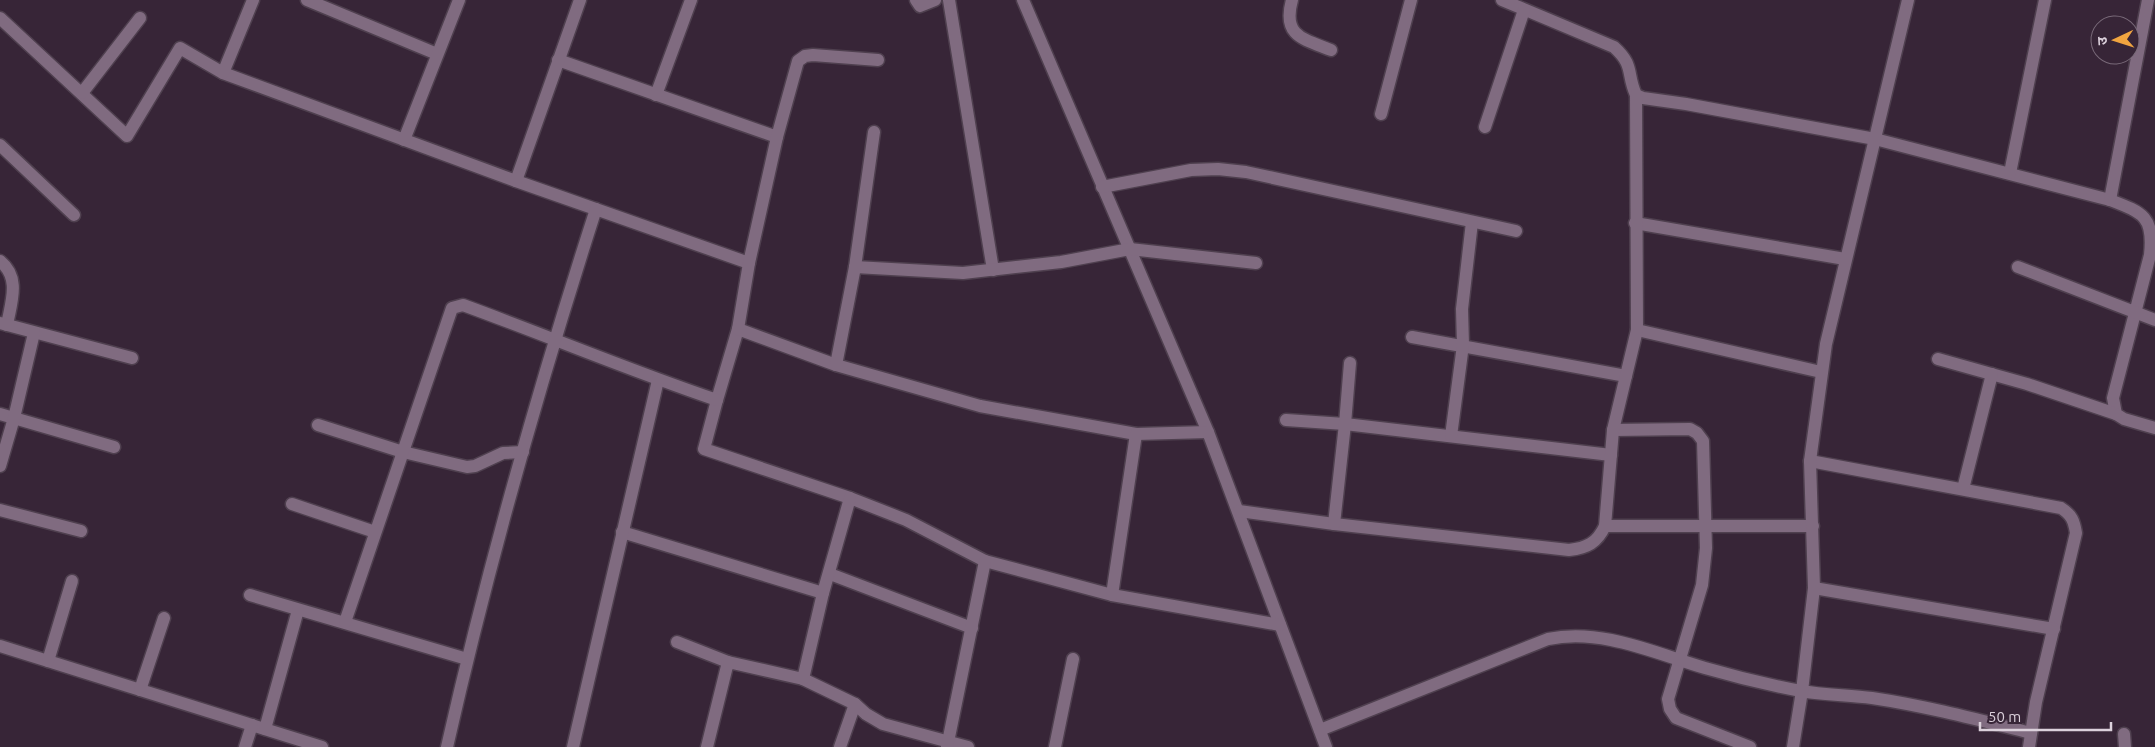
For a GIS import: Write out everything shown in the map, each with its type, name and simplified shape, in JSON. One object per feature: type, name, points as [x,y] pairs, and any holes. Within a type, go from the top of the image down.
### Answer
[{"type":"street","points":[[223,73],[253,0]]},
{"type":"street","points":[[307,0],[437,54]]},
{"type":"street","points":[[404,140],[459,0]]},
{"type":"street","points":[[516,181],[580,0]]},
{"type":"street","points":[[656,95],[691,0]]},
{"type":"street","points":[[916,0],[920,6],[934,0]]},
{"type":"street","points":[[949,0],[993,270]]},
{"type":"street","points":[[1023,0],[1208,432],[1326,747]]},
{"type":"street","points":[[1292,0],[1289,11],[1289,23],[1296,33],[1306,40],[1331,50]]},
{"type":"street","points":[[1381,114],[1411,0]]},
{"type":"street","points":[[1239,511],[1334,524],[1569,550],[1592,544],[1600,537],[1605,526],[1613,430],[1637,330],[1635,223],[1636,95],[1632,87],[1630,67],[1625,57],[1614,47],[1502,0]]},
{"type":"street","points":[[1793,747],[1802,691],[1814,588],[1810,461],[1821,372],[1845,259],[1908,0]]},
{"type":"street","points":[[2010,173],[2046,0]]},
{"type":"street","points":[[2110,200],[2148,0]]},
{"type":"street","points":[[1485,127],[1524,10]]},
{"type":"street","points":[[82,93],[140,18]]},
{"type":"street","points":[[1,20],[128,136],[180,48],[223,73],[596,210],[749,263]]},
{"type":"street","points":[[878,60],[813,55],[804,56],[798,61],[776,137],[749,263],[738,329],[716,400],[704,449],[850,498],[906,520],[985,561],[1112,595],[1280,625]]},
{"type":"street","points":[[558,60],[776,137]]},
{"type":"street","points":[[1636,95],[1643,98],[1677,102],[1875,139],[2110,200],[2140,214],[2152,222],[2150,256],[2113,398],[2116,414]]},
{"type":"street","points":[[836,365],[855,267],[874,132]]},
{"type":"street","points":[[0,145],[74,216]]},
{"type":"street","points":[[1102,187],[1191,170],[1218,169],[1246,172],[1516,231]]},
{"type":"street","points":[[447,747],[467,659],[523,452],[555,339],[596,210]]},
{"type":"street","points":[[1451,436],[1463,345],[1462,309],[1472,222]]},
{"type":"street","points":[[1635,223],[1845,259]]},
{"type":"street","points":[[855,267],[963,273],[1089,258],[1130,249],[1256,263]]},
{"type":"street","points":[[0,261],[13,277],[14,287],[3,324],[132,358]]},
{"type":"street","points":[[2018,266],[2155,320]]},
{"type":"street","points":[[345,622],[452,308],[463,305],[658,380],[716,400]]},
{"type":"street","points":[[738,329],[836,365],[980,406],[1136,434],[1208,432]]},
{"type":"street","points":[[1637,330],[1821,372]]},
{"type":"street","points":[[0,466],[14,418],[34,333]]},
{"type":"street","points":[[1412,336],[1626,376]]},
{"type":"street","points":[[1938,359],[1992,374],[2155,428]]},
{"type":"street","points":[[1334,524],[1350,363]]},
{"type":"street","points":[[1963,489],[1992,374]]},
{"type":"street","points":[[573,747],[658,380]]},
{"type":"street","points":[[0,414],[114,447]]},
{"type":"street","points":[[1286,420],[1345,424],[1611,455]]},
{"type":"street","points":[[318,425],[403,452],[467,466],[475,466],[503,453],[523,452]]},
{"type":"street","points":[[1613,430],[1690,429],[1704,441],[1706,548],[1702,585],[1681,661],[1670,687],[1668,699],[1670,709],[1676,718],[1750,747]]},
{"type":"street","points":[[1112,595],[1136,434]]},
{"type":"street","points":[[1810,461],[2061,508],[2070,514],[2074,521],[2076,534],[2036,702],[2029,747]]},
{"type":"street","points":[[802,679],[823,593],[830,574],[850,498]]},
{"type":"street","points":[[292,504],[376,532]]},
{"type":"street","points":[[0,510],[80,531]]},
{"type":"street","points":[[1605,526],[1813,526]]},
{"type":"street","points":[[622,532],[823,593]]},
{"type":"street","points":[[948,745],[985,561]]},
{"type":"street","points":[[830,574],[972,628]]},
{"type":"street","points":[[48,661],[72,581]]},
{"type":"street","points":[[1814,588],[2054,629]]},
{"type":"street","points":[[250,596],[345,622],[467,659]]},
{"type":"street","points":[[265,729],[298,610]]},
{"type":"street","points":[[140,690],[164,618]]},
{"type":"street","points":[[1320,730],[1548,639],[1566,636],[1590,636],[1612,640],[1706,669],[1802,691],[1872,698],[1925,708],[2031,733]]},
{"type":"street","points":[[677,642],[728,662],[802,679],[855,704],[866,714],[883,724],[948,745],[968,747]]},
{"type":"street","points":[[0,646],[322,747]]},
{"type":"street","points":[[1055,747],[1073,659]]},
{"type":"street","points":[[707,747],[728,662]]},
{"type":"street","points":[[840,747],[855,704]]},
{"type":"street","points":[[245,747],[252,725]]}]
